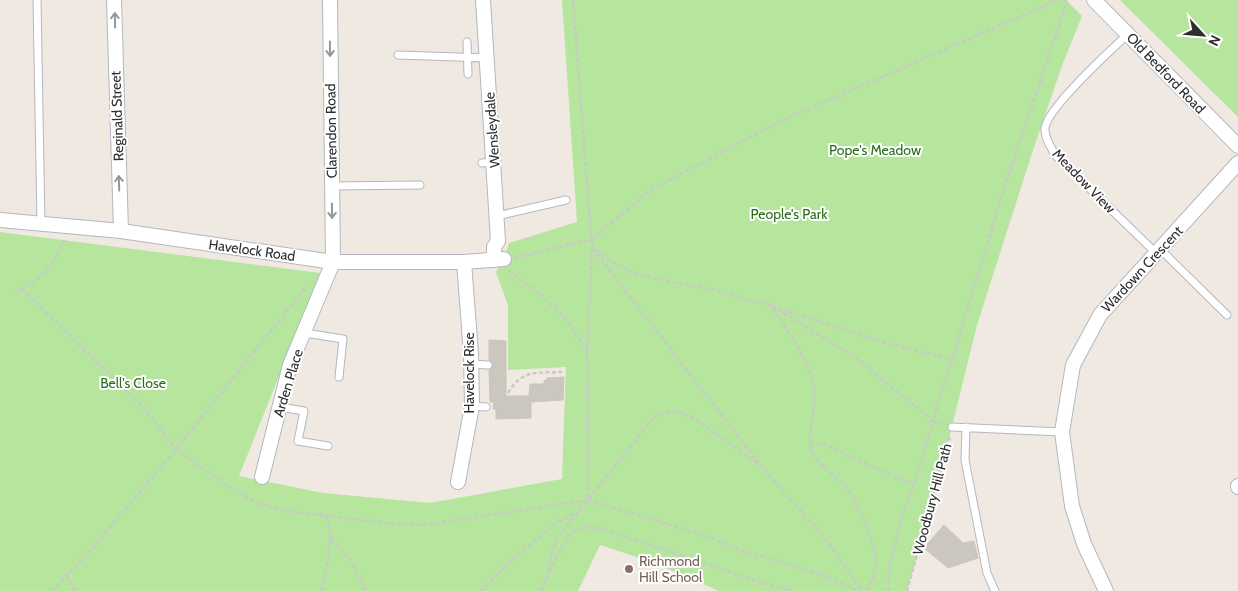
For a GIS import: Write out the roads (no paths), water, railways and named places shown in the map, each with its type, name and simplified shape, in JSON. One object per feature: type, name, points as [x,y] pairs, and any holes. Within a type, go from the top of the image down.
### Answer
[{"type":"street","name":"Reginald Street","points":[[114,0],[121,231]]},
{"type":"street","name":"Clarendon Road","points":[[330,0],[333,262]]},
{"type":"street","name":"Wensleydale","points":[[483,0],[487,58],[488,162],[497,216],[498,241],[494,247],[499,260]]},
{"type":"street","name":"Old Bedford Road","points":[[1094,0],[1238,146]]},
{"type":"street","name":"Wardown Crescent","points":[[1106,591],[1084,544],[1072,506],[1062,432],[1073,365],[1100,315],[1238,163]]},
{"type":"street","name":"Havelock Road","points":[[0,220],[121,231],[333,262],[464,262],[499,260]]},
{"type":"street","name":"Arden Place","points":[[262,478],[290,365],[305,333],[333,262]]},
{"type":"street","name":"Havelock Rise","points":[[458,482],[479,407],[471,364],[472,335],[464,262]]},
{"type":"lane","points":[[37,0],[41,224]]},
{"type":"lane","name":"Meadow View","points":[[1128,34],[1068,93],[1050,116],[1044,129],[1049,144],[1056,156],[1159,252]]},
{"type":"lane","points":[[467,42],[468,74]]},
{"type":"lane","points":[[398,55],[487,58]]},
{"type":"lane","points":[[332,186],[420,185]]},
{"type":"lane","points":[[497,216],[566,200]]},
{"type":"lane","points":[[1159,252],[1227,316]]},
{"type":"lane","points":[[305,333],[344,339],[339,377]]},
{"type":"lane","points":[[471,364],[488,365]]},
{"type":"lane","points":[[280,406],[304,411],[298,441],[328,446]]},
{"type":"lane","name":"Woodbury Hill Path","points":[[952,426],[1062,432]]},
{"type":"lane","points":[[966,427],[965,460],[987,573],[995,591]]},
{"type":"place","name":"Richmond Hill School","points":[[629,569]]},
{"type":"park label","name":"Pope's Meadow","points":[[875,150]]},
{"type":"park label","name":"People's Park","points":[[789,214]]},
{"type":"park label","name":"Bell's Close","points":[[133,383]]}]
